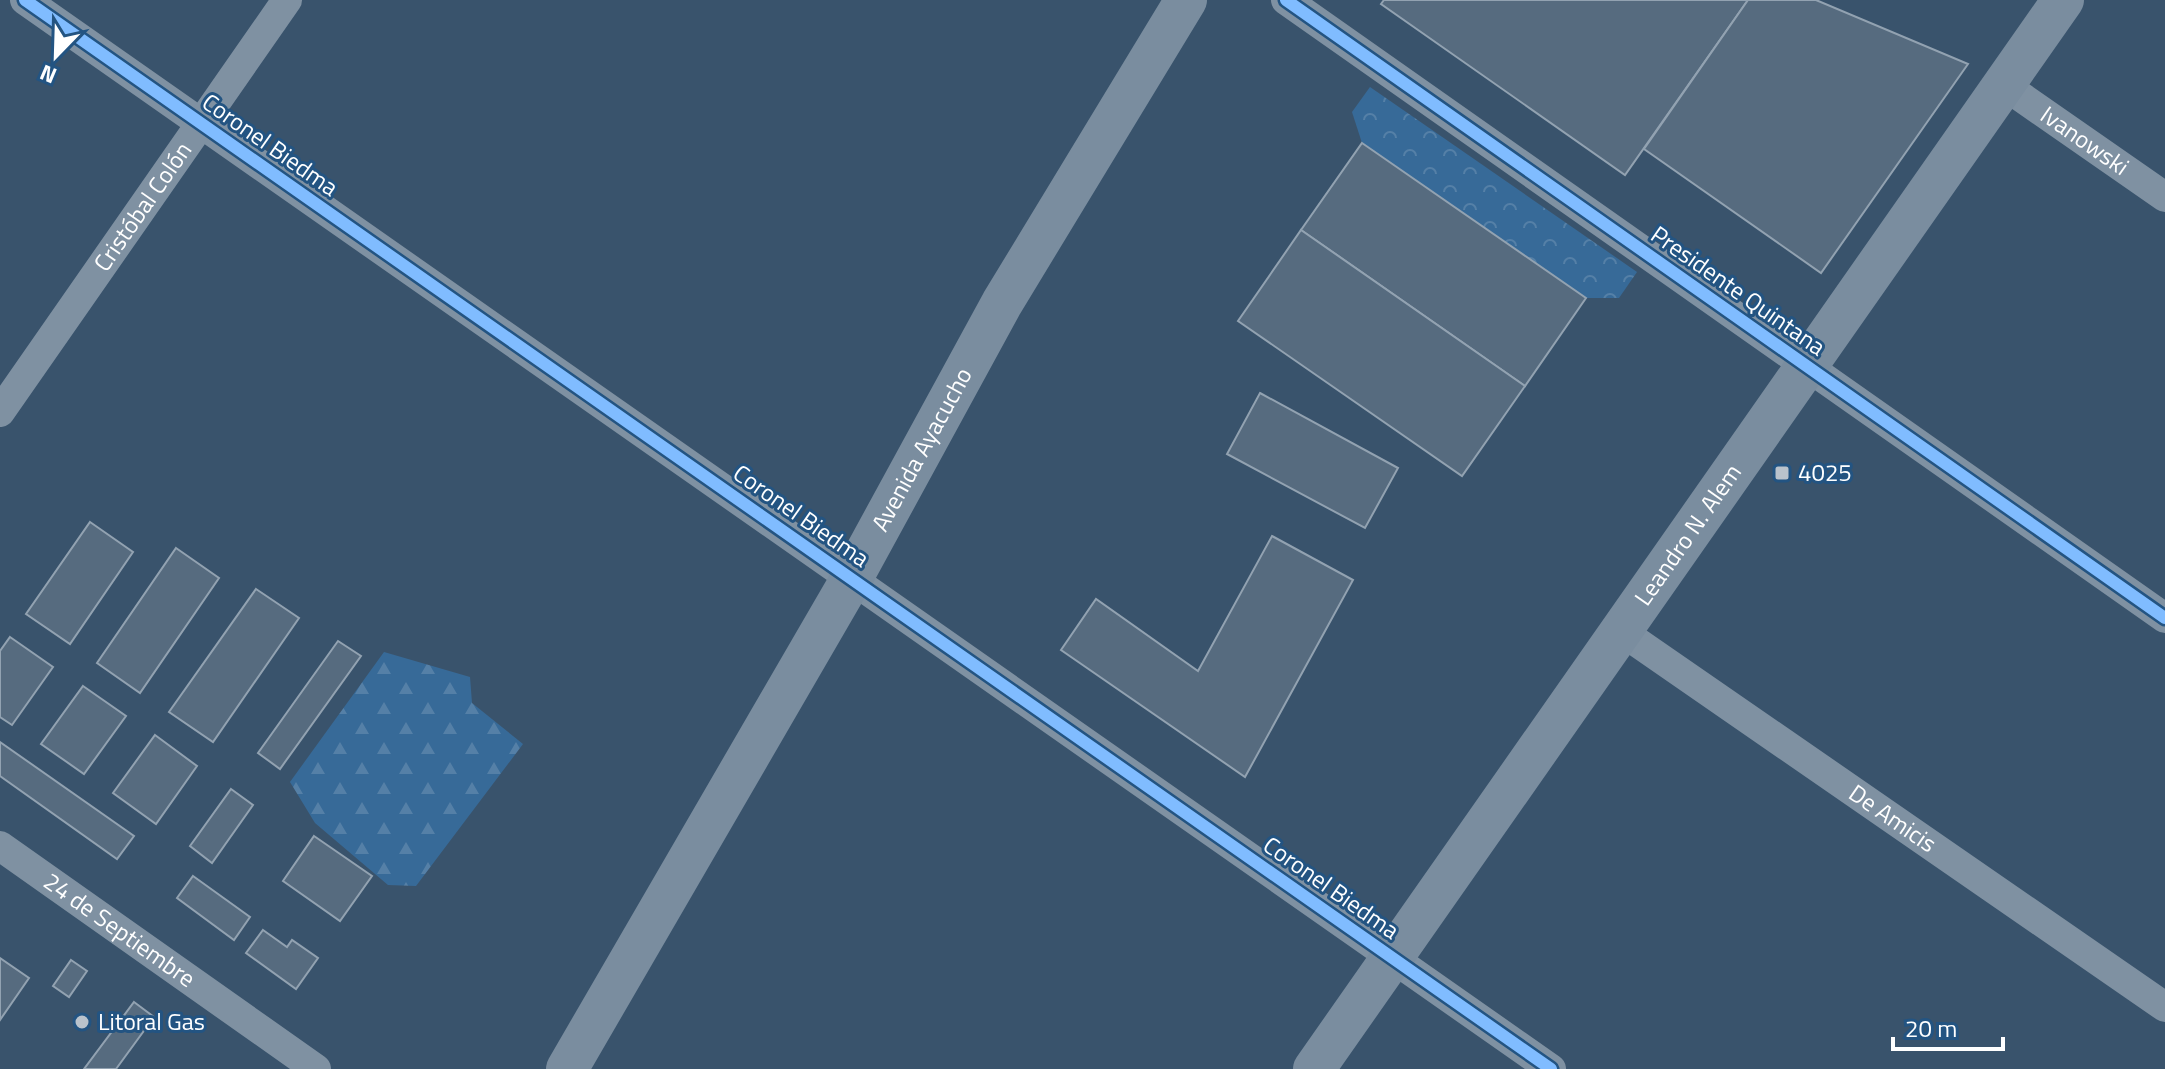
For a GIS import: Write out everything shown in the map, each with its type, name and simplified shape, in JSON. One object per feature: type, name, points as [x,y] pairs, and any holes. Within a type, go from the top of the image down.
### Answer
[{"type":"main road","name":"Avenida Ayacucho","points":[[567,1069],[852,578],[1002,303],[1186,0]]},
{"type":"main road","name":"Leandro N. Alem","points":[[1314,1069],[2063,0]]},
{"type":"street","name":"Coronel Biedma","points":[[25,0],[1551,1069]]},
{"type":"street","name":"Cristóbal Colón","points":[[0,412],[287,0]]},
{"type":"street","name":"Presidente Quintana","points":[[1286,0],[2165,618]]},
{"type":"street","name":"Ivanowski","points":[[2004,85],[2165,197]]},
{"type":"street","name":"De Amicis","points":[[1621,631],[2165,1007]]},
{"type":"street","name":"24 de Septiembre","points":[[0,846],[316,1069]]},
{"type":"green space","points":[[1370,87],[1637,272],[1619,298],[1586,298],[1362,143],[1352,112]]},
{"type":"green space","points":[[384,652],[470,677],[472,703],[523,744],[416,886],[388,885],[315,823],[290,782]]},
{"type":"building","points":[[1384,0],[1748,0],[1625,175],[1381,4]]},
{"type":"building","points":[[1748,0],[1816,0],[1968,64],[1821,273],[1644,149]]},
{"type":"building","points":[[1362,143],[1586,298],[1525,386],[1301,230]]},
{"type":"building","points":[[1301,230],[1525,386],[1462,476],[1238,321]]},
{"type":"building","points":[[1260,393],[1398,468],[1365,528],[1227,454]]},
{"type":"building","points":[[90,522],[133,552],[70,644],[26,614]]},
{"type":"building","points":[[1272,536],[1353,580],[1245,777],[1061,650],[1096,599],[1198,671]]},
{"type":"building","points":[[176,548],[219,578],[140,693],[97,663]]},
{"type":"building","points":[[256,589],[299,618],[213,742],[169,712]]},
{"type":"building","points":[[10,637],[53,667],[12,725],[0,717],[0,651]]},
{"type":"building","points":[[338,641],[361,656],[280,769],[258,753]]},
{"type":"building","points":[[83,686],[126,716],[84,774],[41,744]]},
{"type":"building","points":[[155,735],[197,766],[156,824],[113,793]]},
{"type":"building","points":[[0,742],[134,836],[117,859],[0,776]]},
{"type":"building","points":[[231,789],[253,805],[212,863],[190,846]]},
{"type":"building","points":[[314,836],[372,876],[340,921],[283,881]]},
{"type":"building","points":[[193,876],[250,917],[234,940],[177,898]]},
{"type":"building","points":[[263,930],[287,947],[292,940],[318,958],[296,989],[246,953]]},
{"type":"building","points":[[0,958],[29,978],[0,1020]]},
{"type":"building","points":[[71,960],[87,971],[69,997],[53,986]]},
{"type":"building","points":[[134,1002],[154,1017],[116,1069],[84,1069]]},
{"type":"cycle path","points":[[25,0],[1551,1069]]},
{"type":"cycle path","points":[[1286,0],[2165,618]]},
{"type":"place","name":"4025","points":[[1782,473]]},
{"type":"place","name":"Litoral Gas","points":[[82,1022]]}]
